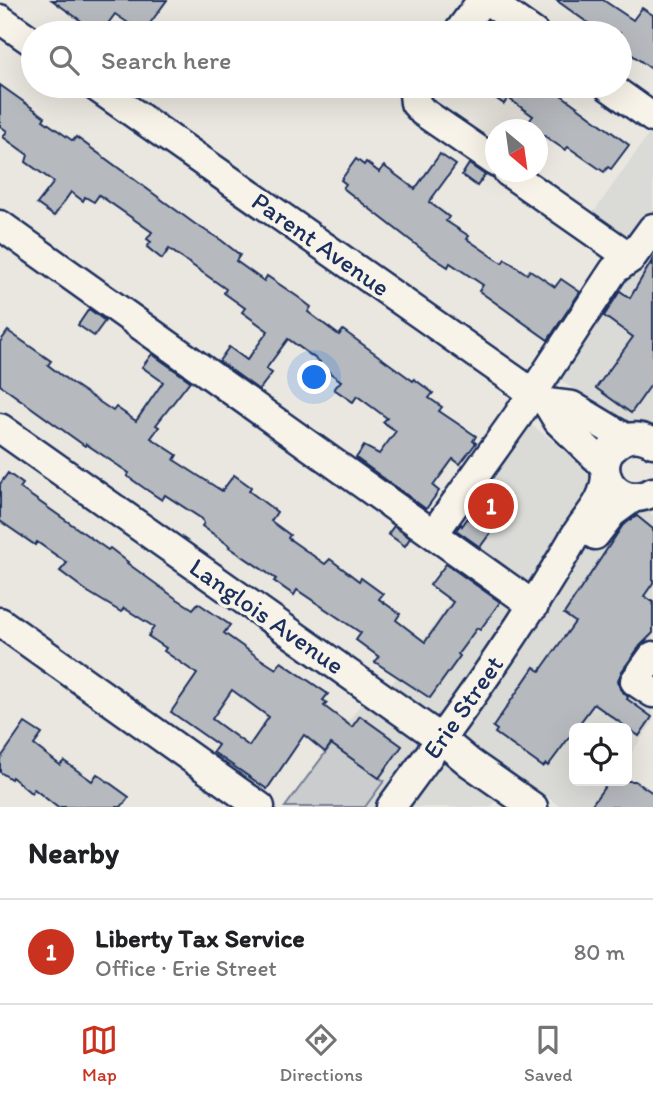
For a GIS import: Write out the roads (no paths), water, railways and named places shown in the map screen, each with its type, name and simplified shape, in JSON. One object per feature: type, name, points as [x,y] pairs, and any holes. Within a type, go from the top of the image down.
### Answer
[{"type":"street","points":[[467,21],[484,0],[516,21]]},
{"type":"street","points":[[0,19],[21,34]]},
{"type":"street","name":"Parent Avenue","points":[[112,98],[540,398],[606,471],[619,493],[646,496]]},
{"type":"street","points":[[414,98],[415,103],[423,112],[485,155]]},
{"type":"street","points":[[625,98],[653,118]]},
{"type":"street","points":[[522,182],[631,258]]},
{"type":"street","points":[[0,225],[534,606]]},
{"type":"street","points":[[434,533],[540,398],[614,270],[631,258],[653,228]]},
{"type":"street","name":"Parent Avenue","points":[[540,398],[572,406],[642,436]]},
{"type":"street","name":"Langlois Avenue","points":[[0,428],[441,739],[533,807]]},
{"type":"street","name":"Erie Street","points":[[391,807],[534,606],[579,530],[600,502],[605,491],[607,455],[613,446],[642,436]]},
{"type":"street","name":"Erie Street","points":[[534,606],[612,513],[646,496]]},
{"type":"street","points":[[0,622],[260,807]]},
{"type":"street","points":[[653,656],[635,681],[653,693]]},
{"type":"place","name":"Liberty Tax Service","points":[[491,506]]}]
